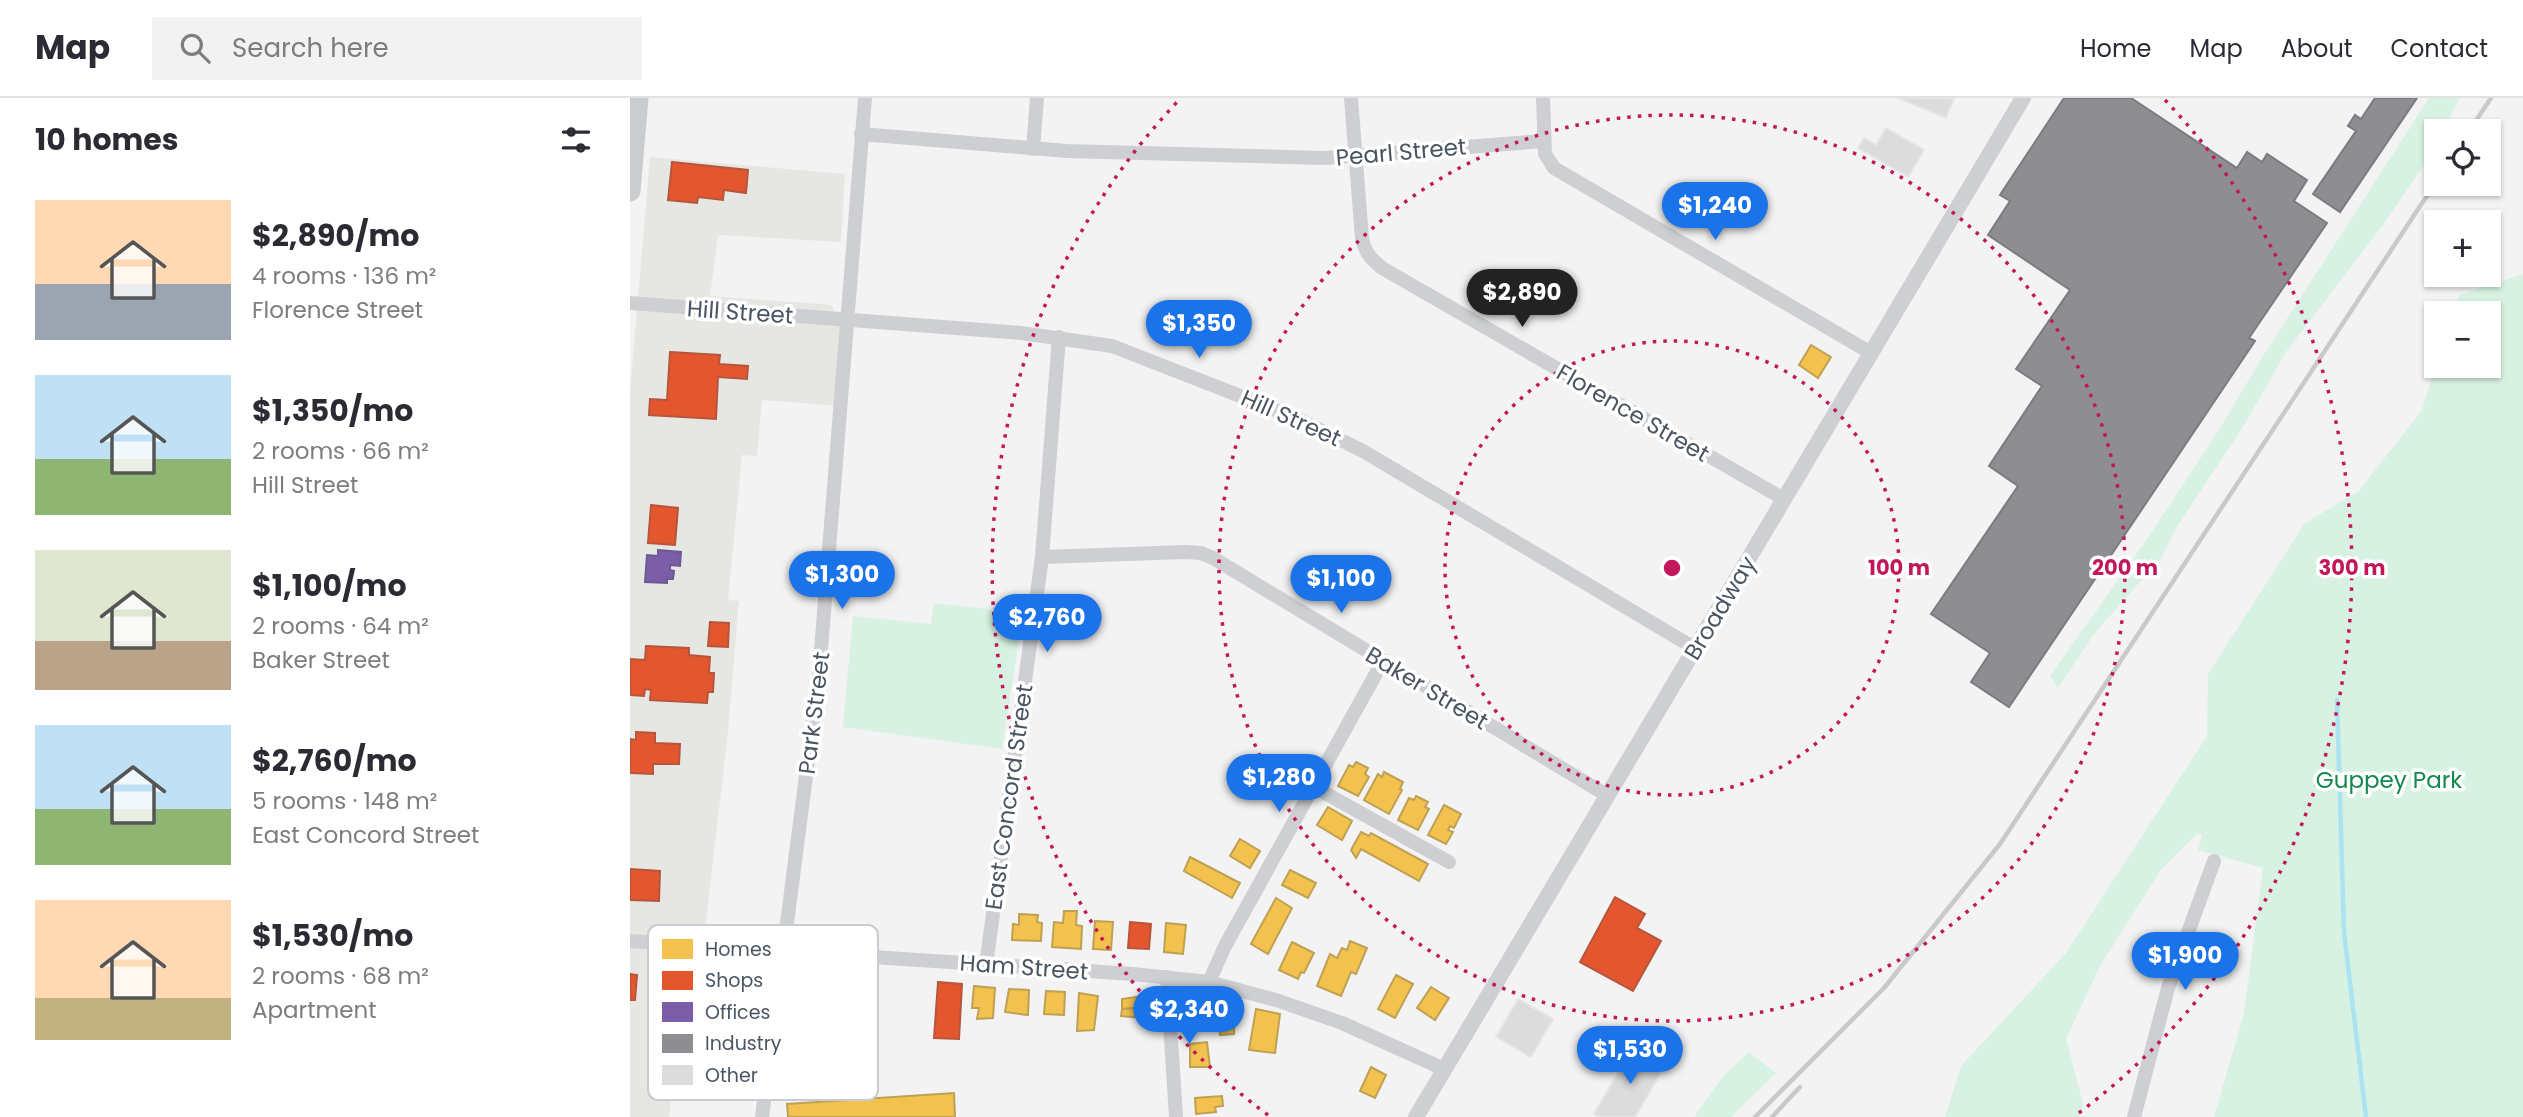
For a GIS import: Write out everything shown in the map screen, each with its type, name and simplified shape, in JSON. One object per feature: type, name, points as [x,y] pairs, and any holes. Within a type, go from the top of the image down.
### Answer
[{"type":"main road","points":[[630,191],[638,98]]},
{"type":"street","name":"Park Street","points":[[786,925],[819,675],[865,98]]},
{"type":"street","points":[[1033,149],[1037,98]]},
{"type":"street","name":"Florence Street","points":[[1351,98],[1365,250],[1371,259],[1382,268],[1784,499]]},
{"type":"street","points":[[1543,98],[1545,154],[1554,168],[1871,353]]},
{"type":"street","name":"Broadway","points":[[1416,1117],[2023,98]]},
{"type":"street","name":"Pearl Street","points":[[861,134],[1033,149],[1151,155],[1355,157],[1544,141]]},
{"type":"street","name":"Hill Street","points":[[630,303],[1059,337],[1112,346],[1138,354],[1334,436],[1696,649]]},
{"type":"street","name":"East Concord Street","points":[[986,965],[1042,558],[1059,337]]},
{"type":"street","name":"Baker Street","points":[[1042,558],[1201,553],[1226,565],[1608,796]]},
{"type":"street","points":[[1209,982],[1226,946],[1383,661]]},
{"type":"street","points":[[1314,787],[1449,862]]},
{"type":"street","points":[[2134,1117],[2168,988],[2214,861]]},
{"type":"street","name":"Ham Street","points":[[630,941],[648,942]]},
{"type":"street","name":"Ham Street","points":[[878,958],[1209,982],[1313,1012],[1444,1069]]},
{"type":"street","points":[[1167,977],[1176,1117]]},
{"type":"shaded area","points":[[650,157],[845,174],[841,242],[718,235],[710,296],[832,305],[845,337],[841,406],[762,400],[757,456],[742,455],[728,600],[739,601],[728,731],[706,925],[648,925],[648,1100],[671,1100],[669,1117],[630,1117],[630,392]]},
{"type":"green space","points":[[2429,98],[2460,98],[2449,119],[2424,119],[2424,165],[2383,225],[2286,352],[2243,427],[2176,528],[2162,557],[2094,634],[2058,688],[2050,676],[2147,539],[2217,433],[2263,356]]},
{"type":"green space","name":"Guppey Park","points":[[2523,274],[2523,1117],[2214,1117],[2244,1013],[2263,868],[2198,850],[2202,835],[2197,834],[2160,871],[2100,966],[2066,1039],[2083,1103],[2080,1117],[1945,1117],[1961,1066],[2066,953],[2207,736],[2208,674],[2305,523],[2358,492],[2422,410],[2432,378],[2501,378],[2501,301],[2457,301],[2459,295],[2483,287],[2501,287],[2501,281]]},
{"type":"green space","points":[[934,603],[1023,613],[1002,749],[843,727],[853,616],[931,624]]},
{"type":"green space","points":[[1749,1052],[1776,1073],[1731,1117],[1694,1117],[1724,1075]]},
{"type":"building: Homes","points":[[1811,345],[1831,357],[1818,378],[1799,365]]},
{"type":"building: Homes","points":[[1356,762],[1368,768],[1365,774],[1369,777],[1358,796],[1338,786],[1349,765],[1353,767]]},
{"type":"building: Homes","points":[[1384,772],[1403,782],[1400,789],[1402,790],[1389,814],[1364,800],[1378,774],[1382,777]]},
{"type":"building: Homes","points":[[1416,796],[1428,802],[1425,807],[1429,809],[1418,830],[1398,820],[1409,798],[1414,800]]},
{"type":"building: Homes","points":[[1444,805],[1461,814],[1454,828],[1450,826],[1448,830],[1453,832],[1446,844],[1428,835]]},
{"type":"building: Homes","points":[[1328,807],[1352,821],[1342,840],[1317,825]]},
{"type":"building: Homes","points":[[1361,832],[1369,836],[1371,833],[1428,864],[1419,881],[1361,849],[1356,858],[1351,850]]},
{"type":"building: Homes","points":[[1240,839],[1260,851],[1250,868],[1230,856]]},
{"type":"building: Homes","points":[[1190,857],[1240,883],[1232,898],[1184,871]]},
{"type":"building: Homes","points":[[1290,870],[1316,883],[1308,898],[1282,885]]},
{"type":"building: Homes","points":[[1276,898],[1292,908],[1268,954],[1251,944]]},
{"type":"building: Homes","points":[[1064,911],[1077,911],[1076,925],[1082,926],[1081,949],[1052,947],[1054,922],[1063,923]]},
{"type":"building: Homes","points":[[1019,914],[1038,915],[1037,922],[1042,923],[1041,941],[1012,940],[1013,924],[1019,925]]},
{"type":"building: Homes","points":[[1095,921],[1113,922],[1111,950],[1093,949]]},
{"type":"building: Homes","points":[[1166,923],[1186,925],[1183,954],[1164,952]]},
{"type":"building: Homes","points":[[1350,941],[1367,948],[1356,974],[1351,972],[1341,996],[1317,986],[1330,954],[1337,958],[1342,948],[1347,950]]},
{"type":"building: Homes","points":[[1292,942],[1314,953],[1298,979],[1279,970]]},
{"type":"building: Homes","points":[[1396,975],[1413,984],[1395,1018],[1378,1009]]},
{"type":"building: Homes","points":[[974,986],[995,988],[993,1018],[977,1019],[979,1008],[972,1008]]},
{"type":"building: Homes","points":[[1431,987],[1449,998],[1435,1020],[1417,1008]]},
{"type":"building: Homes","points":[[1009,989],[1029,990],[1028,1015],[1005,1012]]},
{"type":"building: Homes","points":[[1046,991],[1065,992],[1064,1015],[1044,1014]]},
{"type":"building: Homes","points":[[1079,993],[1098,996],[1094,1030],[1077,1031]]},
{"type":"building: Homes","points":[[1143,996],[1141,1008],[1122,1009],[1122,999]]},
{"type":"building: Homes","points":[[1188,1004],[1208,1004],[1209,1030],[1189,1031]]},
{"type":"building: Homes","points":[[1141,1008],[1144,1018],[1121,1016],[1122,1009]]},
{"type":"building: Homes","points":[[1256,1009],[1280,1014],[1275,1053],[1249,1050]]},
{"type":"building: Homes","points":[[1218,1011],[1234,1012],[1234,1034],[1220,1035]]},
{"type":"building: Homes","points":[[1207,1042],[1210,1067],[1190,1067],[1190,1044]]},
{"type":"building: Homes","points":[[1371,1067],[1386,1075],[1375,1098],[1360,1091]]},
{"type":"building: Homes","points":[[954,1093],[955,1117],[788,1117],[787,1104]]},
{"type":"building: Homes","points":[[1222,1096],[1223,1106],[1215,1107],[1216,1112],[1196,1114],[1195,1098]]},
{"type":"building: Shops","points":[[672,162],[748,170],[746,193],[724,190],[723,200],[698,197],[697,203],[668,200]]},
{"type":"building: Shops","points":[[670,352],[720,355],[719,364],[748,366],[747,379],[718,377],[716,419],[649,415],[650,399],[667,400]]},
{"type":"building: Shops","points":[[651,505],[678,508],[675,545],[648,543]]},
{"type":"building: Shops","points":[[710,622],[729,623],[728,647],[708,646]]},
{"type":"building: Shops","points":[[646,646],[689,648],[689,655],[710,657],[709,673],[714,673],[713,692],[708,692],[707,703],[650,700],[651,690],[645,689],[644,696],[630,695],[630,659],[645,660]]},
{"type":"building: Shops","points":[[636,732],[655,733],[655,743],[680,744],[679,764],[653,764],[653,774],[630,773],[630,739],[636,740]]},
{"type":"building: Shops","points":[[630,869],[660,871],[659,901],[630,900]]},
{"type":"building: Shops","points":[[1615,897],[1645,914],[1637,928],[1661,941],[1633,991],[1580,962]]},
{"type":"building: Shops","points":[[1130,922],[1151,924],[1149,949],[1128,948]]},
{"type":"building: Shops","points":[[630,974],[637,975],[635,1000],[630,1000]]},
{"type":"building: Shops","points":[[938,982],[962,984],[959,1039],[934,1038]]},
{"type":"building: Offices","points":[[658,550],[681,552],[680,566],[670,565],[670,570],[674,571],[673,579],[667,579],[667,583],[645,582],[647,555],[658,556]]},
{"type":"building: Industry","points":[[2064,98],[2131,98],[2237,168],[2247,152],[2262,162],[2267,154],[2307,180],[2294,201],[2327,223],[2249,338],[2255,341],[2009,707],[1971,682],[1990,653],[1931,614],[2018,486],[1989,466],[2042,386],[2016,369],[2070,290],[1988,235],[2010,201],[2000,195]]},
{"type":"building: Industry","points":[[2375,98],[2417,98],[2340,212],[2313,194],[2356,131],[2348,126],[2355,115],[2361,119]]},
{"type":"building: Other","points":[[1898,98],[1954,98],[1946,118]]},
{"type":"building: Other","points":[[1886,128],[1924,150],[1908,177],[1858,148],[1864,138],[1876,145]]},
{"type":"building: Other","points":[[1518,999],[1553,1019],[1531,1057],[1496,1037]]},
{"type":"building: Other","points":[[1627,1045],[1664,1067],[1635,1117],[1599,1117],[1594,1114],[1628,1056],[1623,1052]]},
{"type":"waterway","points":[[2337,700],[2344,932],[2366,1117]]},
{"type":"railway","points":[[2477,119],[2491,98]]},
{"type":"railway","points":[[1755,1117],[1884,988],[2000,844],[2427,196]]},
{"type":"railway","points":[[1772,1117],[1800,1087]]}]
